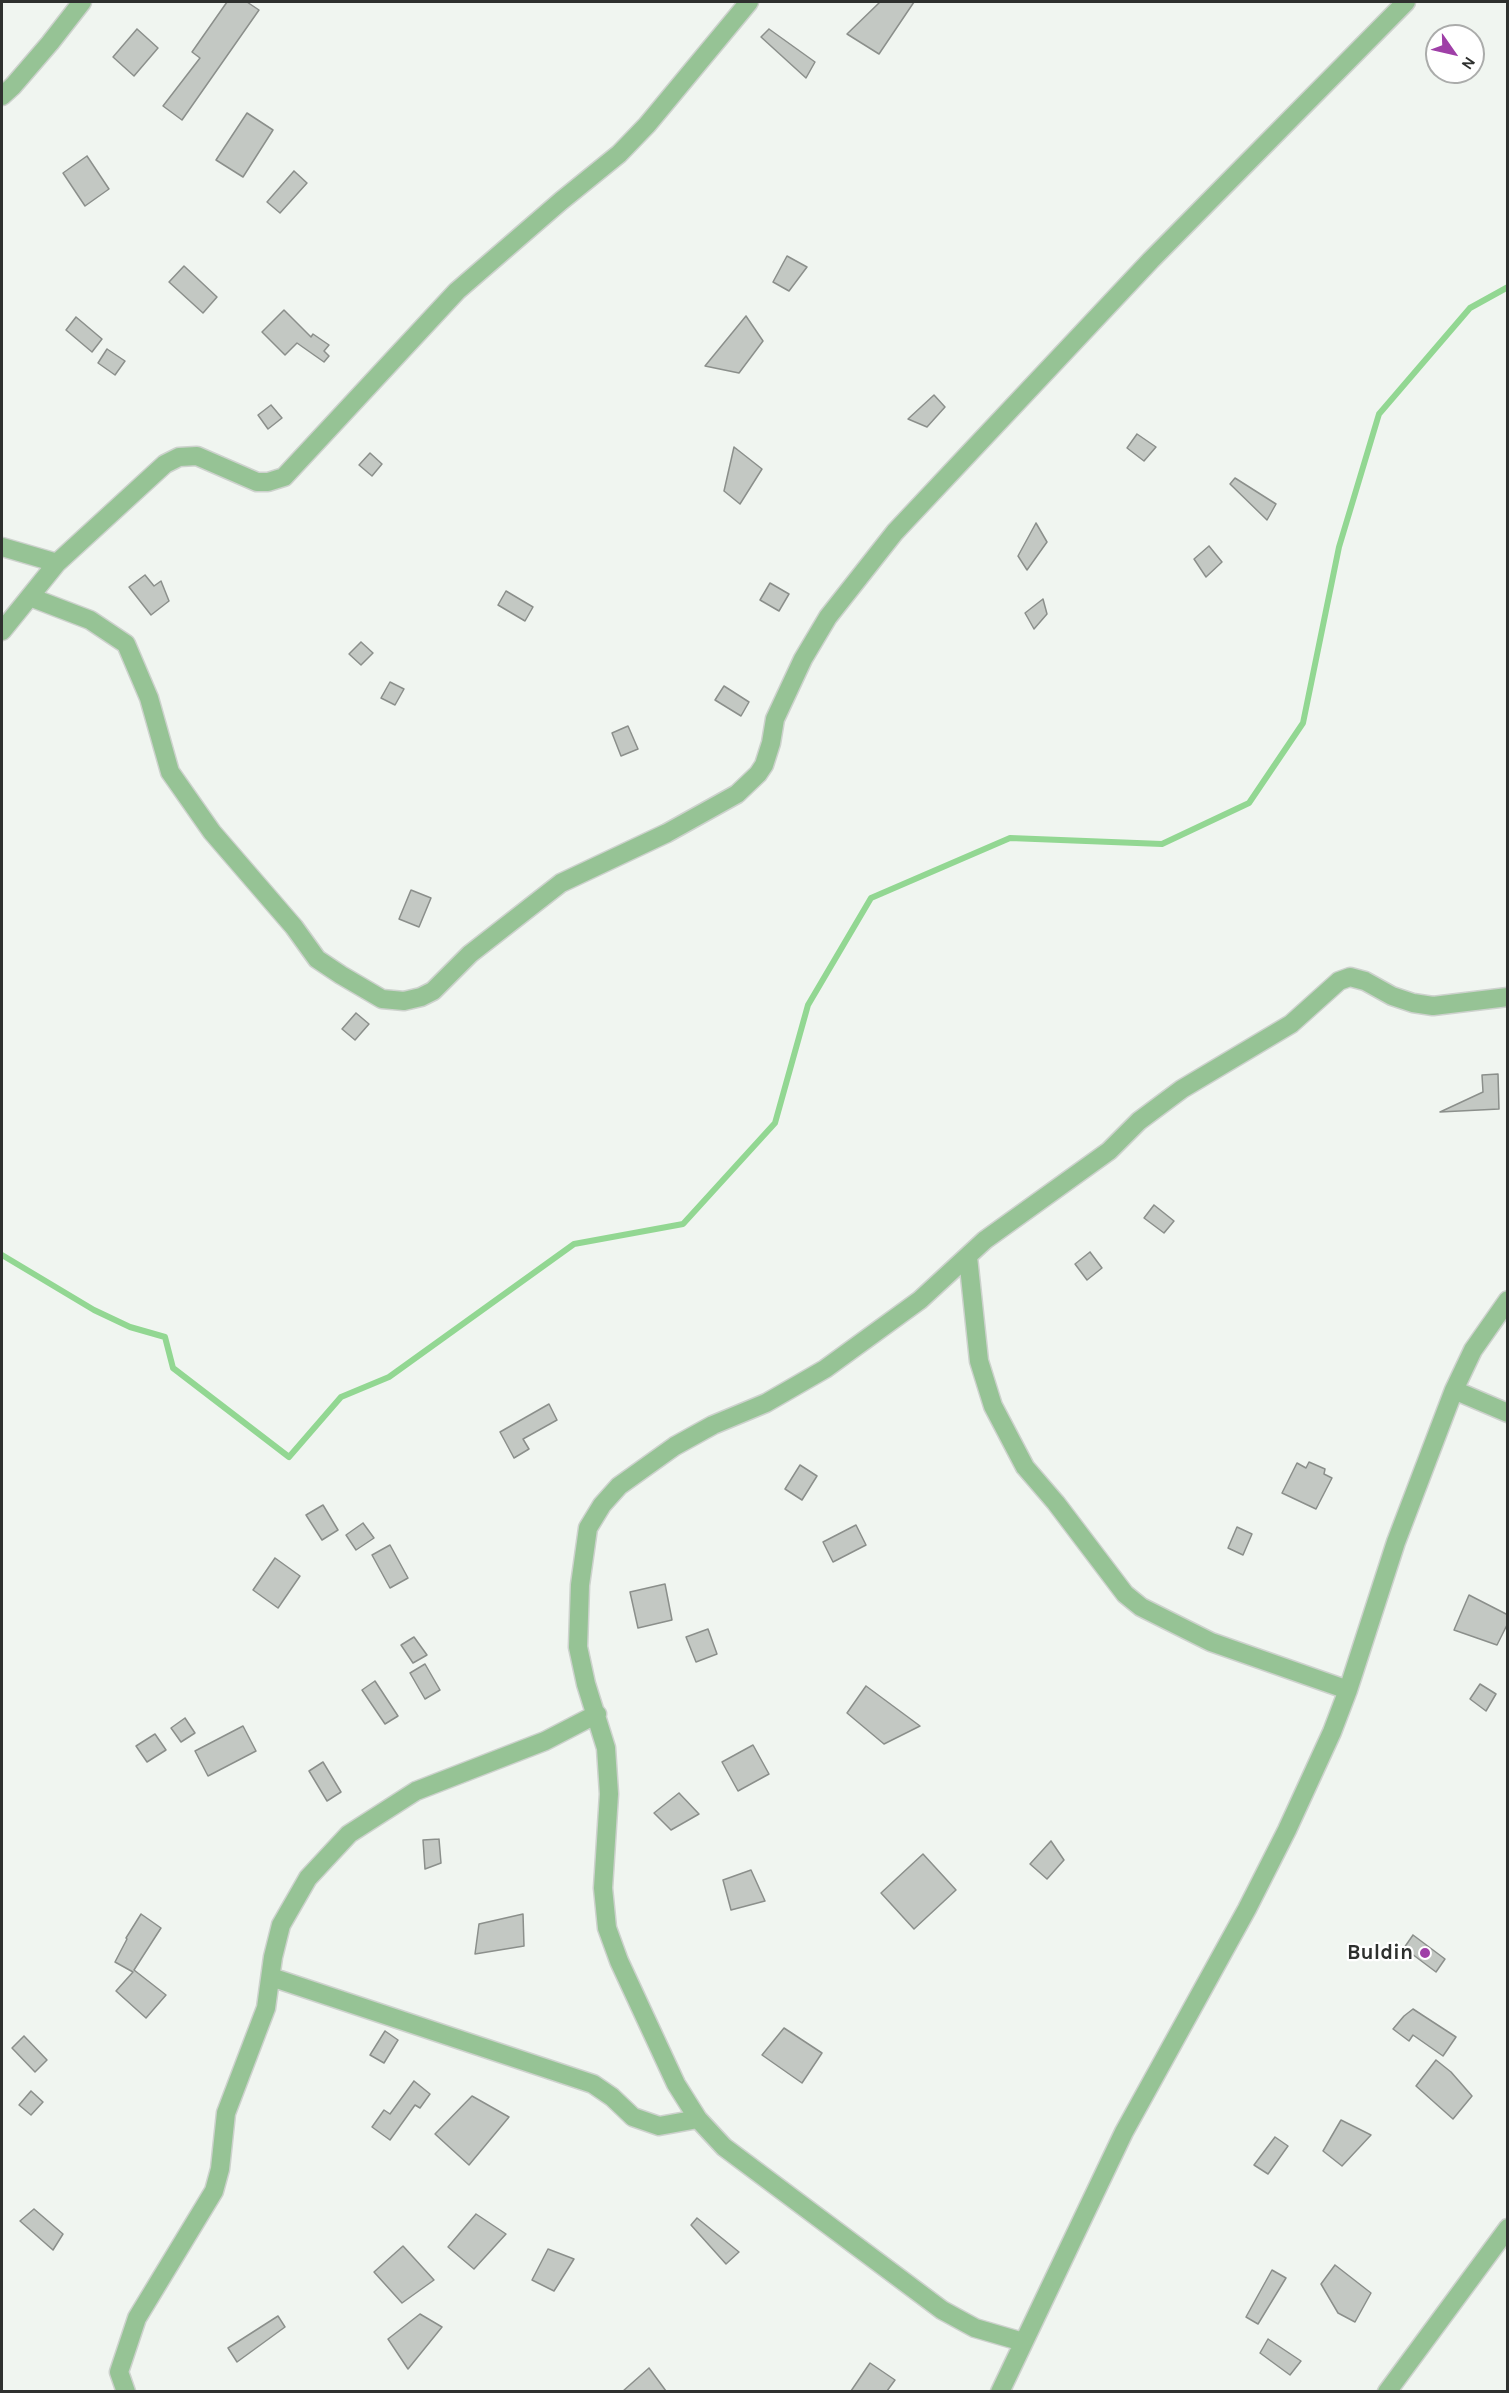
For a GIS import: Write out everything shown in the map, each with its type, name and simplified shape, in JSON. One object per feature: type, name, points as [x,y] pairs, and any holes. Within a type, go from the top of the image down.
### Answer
[{"type":"street","points":[[2,96],[50,44],[82,2]]},
{"type":"street","points":[[2,631],[57,563],[165,464],[179,457],[197,456],[257,482],[268,482],[284,477],[457,291],[619,154],[647,125],[748,2]]},
{"type":"street","points":[[30,597],[90,620],[126,644],[149,698],[171,772],[212,832],[294,927],[317,959],[382,999],[392,1002],[421,997],[433,991],[470,954],[561,883],[667,833],[737,794],[758,774],[764,765],[776,719],[803,659],[828,617],[895,532],[1151,260],[1406,2]]},
{"type":"street","points":[[2,547],[57,563]]},
{"type":"street","points":[[1023,2342],[975,2328],[942,2310],[724,2147],[698,2119],[676,2084],[607,1928],[603,1888],[609,1794],[606,1748],[586,1684],[578,1647],[580,1585],[588,1528],[602,1505],[619,1486],[675,1446],[713,1425],[766,1403],[825,1369],[920,1300],[985,1240],[1109,1151],[1139,1121],[1182,1089],[1291,1024],[1339,981],[1350,977],[1365,981],[1392,996],[1413,1003],[1433,1006],[1508,997]]},
{"type":"street","points":[[968,1257],[979,1361],[993,1406],[1025,1467],[1056,1503],[1125,1594],[1140,1607],[1211,1642],[1348,1690]]},
{"type":"street","points":[[1000,2391],[1124,2132],[1269,1868],[1332,1732],[1383,1581],[1454,1390],[1473,1350],[1508,1300]]},
{"type":"street","points":[[1454,1390],[1508,1413]]},
{"type":"street","points":[[126,2391],[119,2372],[136,2318],[214,2191],[220,2169],[226,2113],[266,2008],[273,1957],[281,1924],[308,1878],[349,1834],[416,1791],[545,1741],[597,1714]]},
{"type":"street","points":[[271,1977],[593,2085],[612,2097],[633,2117],[659,2126],[698,2119]]},
{"type":"street","points":[[1387,2391],[1508,2228]]},
{"type":"building","points":[[227,2],[247,2],[259,10],[182,120],[163,106],[200,58],[192,52]]},
{"type":"building","points":[[880,2],[914,2],[879,54],[847,34]]},
{"type":"building","points":[[137,29],[158,48],[134,76],[113,57]]},
{"type":"building","points":[[769,29],[815,62],[806,78],[761,37]]},
{"type":"building","points":[[247,113],[273,130],[243,177],[216,160]]},
{"type":"building","points":[[87,156],[109,189],[85,206],[63,173]]},
{"type":"building","points":[[294,171],[307,183],[280,213],[267,202]]},
{"type":"building","points":[[787,256],[807,267],[789,291],[773,282]]},
{"type":"building","points":[[184,266],[217,297],[203,313],[169,282]]},
{"type":"building","points":[[284,310],[311,337],[313,334],[329,345],[324,351],[329,356],[324,362],[297,343],[285,355],[262,332]]},
{"type":"building","points":[[746,316],[763,341],[739,373],[705,366]]},
{"type":"building","points":[[76,317],[102,339],[92,352],[66,330]]},
{"type":"building","points":[[107,349],[125,361],[115,375],[98,363]]},
{"type":"building","points":[[934,395],[945,407],[927,427],[908,419]]},
{"type":"building","points":[[271,405],[282,418],[268,429],[258,415]]},
{"type":"building","points":[[1137,434],[1156,447],[1144,461],[1127,448]]},
{"type":"building","points":[[734,447],[762,469],[740,504],[724,491]]},
{"type":"building","points":[[370,453],[382,464],[372,476],[359,465]]},
{"type":"building","points":[[1235,478],[1276,504],[1267,520],[1230,484]]},
{"type":"building","points":[[1036,523],[1047,542],[1027,570],[1018,556]]},
{"type":"building","points":[[1209,546],[1222,562],[1206,577],[1194,559]]},
{"type":"building","points":[[145,575],[154,586],[161,581],[169,601],[151,615],[129,587]]},
{"type":"building","points":[[770,583],[789,594],[779,611],[760,600]]},
{"type":"building","points":[[506,591],[533,607],[525,621],[498,605]]},
{"type":"building","points":[[1043,599],[1047,614],[1034,629],[1025,613]]},
{"type":"building","points":[[361,642],[373,653],[361,665],[349,654]]},
{"type":"building","points":[[390,682],[404,689],[395,705],[381,698]]},
{"type":"building","points":[[724,686],[749,702],[741,716],[715,700]]},
{"type":"building","points":[[628,726],[638,749],[621,756],[612,733]]},
{"type":"building","points":[[411,890],[431,898],[419,927],[399,919]]},
{"type":"building","points":[[356,1013],[369,1024],[355,1040],[342,1029]]},
{"type":"building","points":[[1498,1074],[1499,1109],[1440,1112],[1483,1092],[1482,1075]]},
{"type":"building","points":[[1154,1205],[1174,1221],[1164,1233],[1144,1218]]},
{"type":"building","points":[[1090,1252],[1102,1268],[1087,1280],[1075,1264]]},
{"type":"building","points":[[549,1404],[557,1420],[523,1439],[529,1449],[514,1458],[500,1432]]},
{"type":"building","points":[[1309,1462],[1325,1469],[1324,1474],[1332,1478],[1316,1509],[1282,1493],[1297,1463],[1306,1468]]},
{"type":"building","points":[[800,1465],[817,1476],[802,1500],[785,1489]]},
{"type":"building","points":[[323,1505],[338,1530],[322,1540],[306,1515]]},
{"type":"building","points":[[363,1523],[374,1538],[356,1550],[346,1535]]},
{"type":"building","points":[[856,1525],[866,1545],[833,1562],[823,1542]]},
{"type":"building","points":[[1237,1527],[1252,1534],[1243,1555],[1228,1548]]},
{"type":"building","points":[[390,1545],[408,1578],[390,1588],[372,1555]]},
{"type":"building","points":[[275,1558],[300,1576],[278,1608],[253,1590]]},
{"type":"building","points":[[665,1584],[672,1620],[638,1628],[630,1592]]},
{"type":"building","points":[[1469,1595],[1508,1615],[1508,1623],[1497,1645],[1454,1630]]},
{"type":"building","points":[[708,1629],[717,1654],[696,1662],[686,1637]]},
{"type":"building","points":[[414,1637],[427,1655],[413,1663],[401,1645]]},
{"type":"building","points":[[425,1664],[440,1690],[425,1699],[410,1673]]},
{"type":"building","points":[[375,1681],[398,1716],[385,1724],[362,1690]]},
{"type":"building","points":[[1480,1684],[1496,1694],[1486,1711],[1470,1699]]},
{"type":"building","points":[[866,1686],[920,1726],[884,1744],[847,1713]]},
{"type":"building","points":[[185,1718],[195,1733],[181,1742],[171,1728]]},
{"type":"building","points":[[243,1726],[256,1751],[208,1776],[195,1751]]},
{"type":"building","points":[[155,1734],[166,1750],[147,1762],[136,1746]]},
{"type":"building","points":[[753,1745],[769,1774],[738,1791],[722,1762]]},
{"type":"building","points":[[323,1762],[341,1792],[327,1801],[309,1771]]},
{"type":"building","points":[[679,1793],[699,1814],[671,1830],[654,1813]]},
{"type":"building","points":[[439,1839],[441,1863],[425,1869],[423,1840]]},
{"type":"building","points":[[1051,1841],[1064,1860],[1047,1879],[1030,1864]]},
{"type":"building","points":[[923,1854],[956,1890],[914,1929],[881,1893]]},
{"type":"building","points":[[751,1870],[765,1901],[731,1910],[723,1880]]},
{"type":"building","points":[[141,1914],[161,1928],[134,1970],[166,1995],[146,2018],[116,1991],[133,1972],[115,1962]]},
{"type":"building","points":[[523,1914],[524,1946],[475,1954],[479,1924]]},
{"type":"building","name":"Buldin","points":[[1413,1935],[1445,1959],[1436,1972],[1404,1948]]},
{"type":"building","points":[[1413,2009],[1456,2037],[1443,2056],[1413,2035],[1409,2041],[1393,2029]]},
{"type":"building","points":[[784,2028],[822,2053],[802,2083],[762,2055]]},
{"type":"building","points":[[385,2031],[398,2040],[384,2063],[370,2055]]},
{"type":"building","points":[[24,2036],[47,2060],[35,2072],[12,2048]]},
{"type":"building","points":[[1436,2060],[1451,2072],[1472,2096],[1453,2119],[1416,2086]]},
{"type":"building","points":[[414,2081],[430,2094],[420,2108],[415,2105],[390,2140],[372,2127],[384,2110],[390,2114]]},
{"type":"building","points":[[31,2091],[43,2102],[31,2115],[19,2105]]},
{"type":"building","points":[[472,2096],[509,2117],[469,2165],[435,2134]]},
{"type":"building","points":[[1341,2120],[1371,2135],[1342,2166],[1323,2151]]},
{"type":"building","points":[[1275,2137],[1288,2146],[1268,2174],[1254,2165]]},
{"type":"building","points":[[34,2209],[63,2234],[53,2250],[20,2221]]},
{"type":"building","points":[[476,2214],[506,2234],[474,2269],[448,2247]]},
{"type":"building","points":[[697,2218],[739,2252],[726,2264],[691,2225]]},
{"type":"building","points":[[403,2246],[434,2280],[402,2303],[374,2272]]},
{"type":"building","points":[[548,2249],[574,2259],[554,2291],[532,2280]]},
{"type":"building","points":[[1335,2265],[1371,2293],[1355,2322],[1338,2313],[1321,2284]]},
{"type":"building","points":[[1272,2270],[1286,2278],[1258,2324],[1246,2317]]},
{"type":"building","points":[[420,2314],[442,2327],[408,2369],[388,2339]]},
{"type":"building","points":[[278,2316],[285,2327],[237,2362],[228,2348]]},
{"type":"building","points":[[1268,2339],[1301,2361],[1290,2375],[1260,2353]]},
{"type":"building","points":[[870,2363],[895,2380],[887,2391],[851,2391]]},
{"type":"building","points":[[649,2368],[666,2391],[623,2391]]},
{"type":"waterway","points":[[2,1255],[94,1310],[130,1327],[165,1337],[173,1368],[289,1457],[341,1397],[389,1377],[574,1244],[683,1224],[775,1123],[808,1005],[871,898],[1010,838],[1162,844],[1249,803],[1303,723],[1339,547],[1379,414],[1470,308],[1508,287]]},
{"type":"place","name":"Buldin","points":[[1425,1953]]}]
